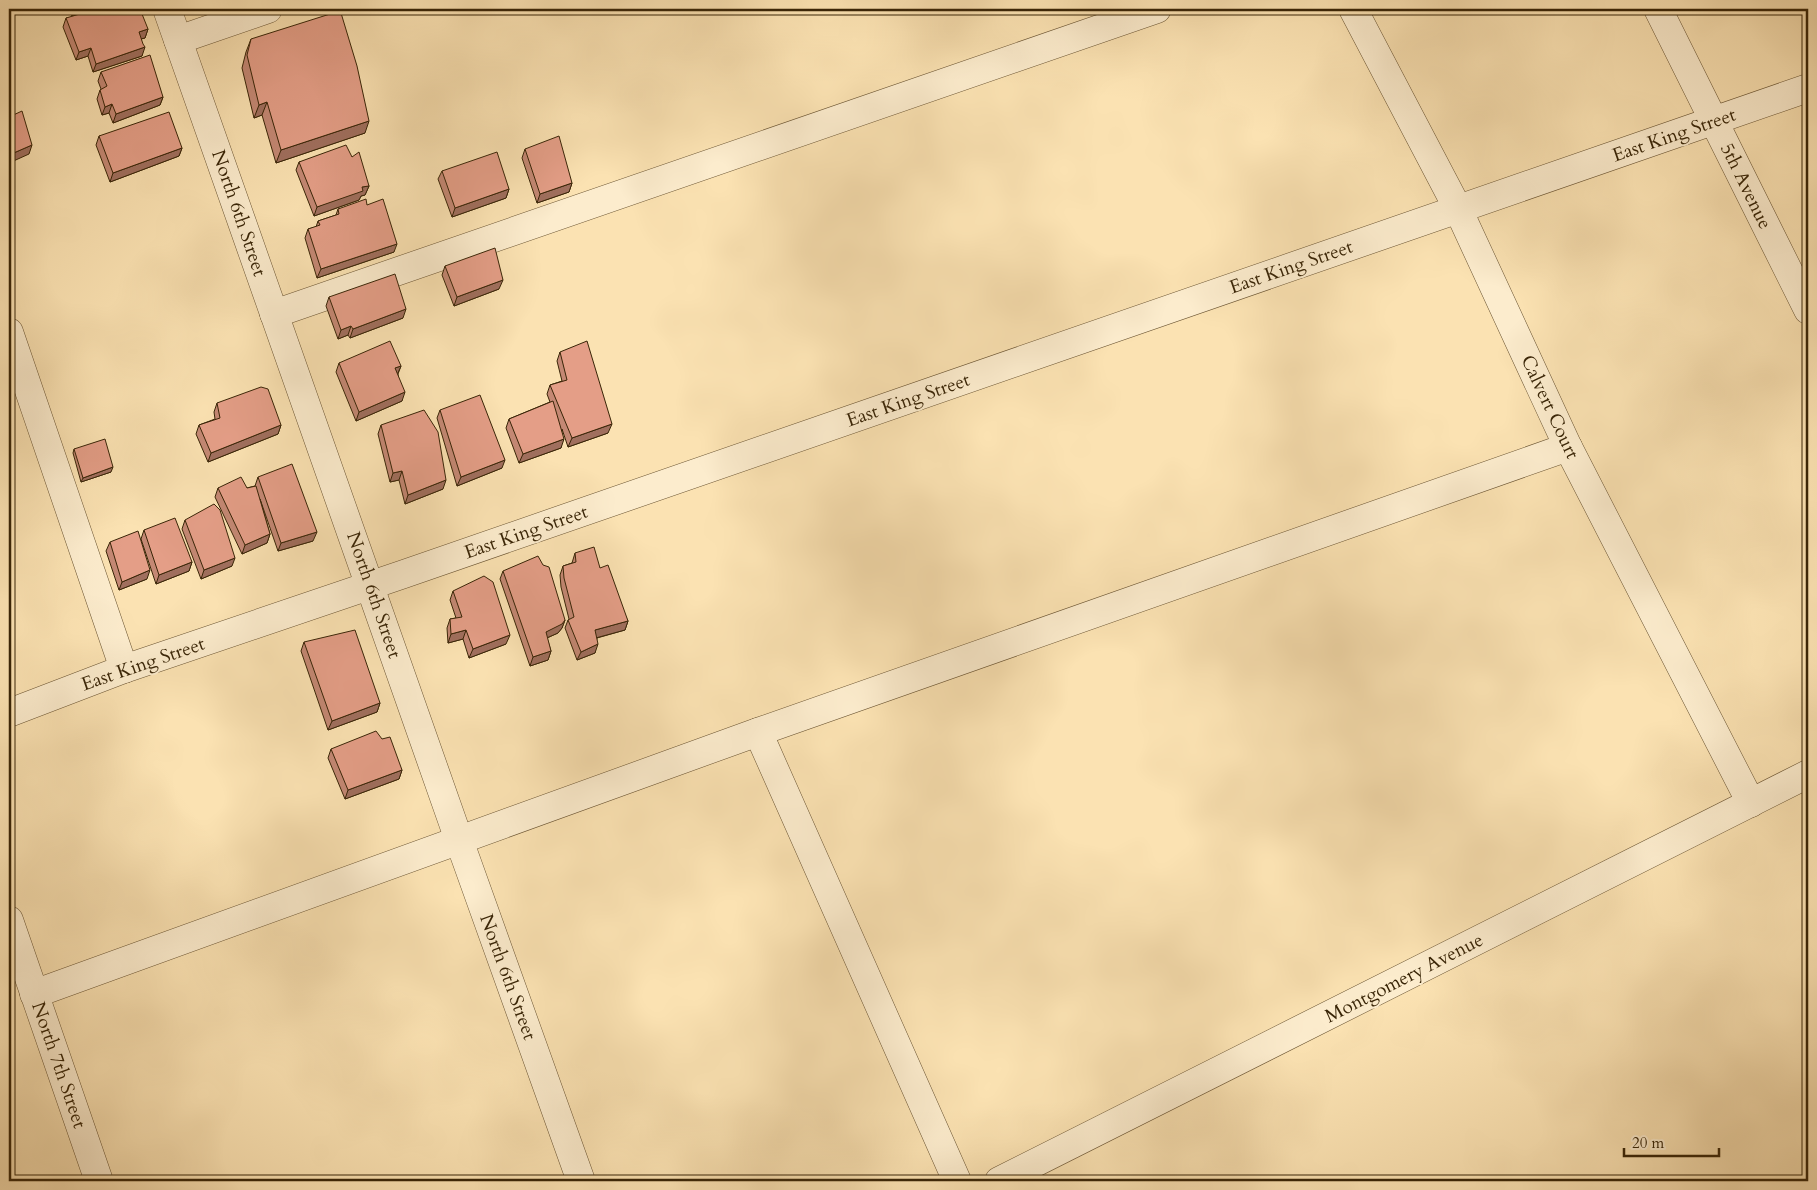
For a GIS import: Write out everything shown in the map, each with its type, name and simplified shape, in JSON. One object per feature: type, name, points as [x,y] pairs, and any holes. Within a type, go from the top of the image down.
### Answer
[{"type":"street","name":"North 6th Street","points":[[167,9],[371,586],[458,840],[580,1181]]},
{"type":"street","points":[[178,40],[268,9]]},
{"type":"street","points":[[274,314],[1158,9]]},
{"type":"street","name":"Calvert Court","points":[[1353,9],[1458,209],[1568,447],[1751,803]]},
{"type":"street","name":"5th Avenue","points":[[1658,9],[1808,310]]},
{"type":"street","name":"East King Street","points":[[9,712],[124,669],[371,586],[1808,88]]},
{"type":"street","points":[[9,332],[124,669]]},
{"type":"street","points":[[34,994],[758,732],[1568,447]]},
{"type":"street","points":[[758,732],[957,1181]]},
{"type":"street","name":"Montgomery Avenue","points":[[999,1181],[1808,774]]},
{"type":"street","name":"North 7th Street","points":[[9,920],[99,1181]]},
{"type":"building","points":[[97,9],[129,9],[131,13],[140,9],[148,29],[139,32],[145,47],[96,64],[91,48],[79,52],[66,18]]},
{"type":"building","points":[[341,13],[357,66],[369,121],[281,150],[267,102],[259,105],[247,55],[251,39],[330,14]]},
{"type":"building","points":[[150,55],[163,97],[116,114],[112,104],[105,107],[100,90],[107,86],[101,72]]},
{"type":"building","points":[[22,111],[32,145],[9,155],[9,117]]},
{"type":"building","points":[[169,112],[182,148],[113,173],[99,136]]},
{"type":"building","points":[[559,136],[572,183],[540,194],[525,149]]},
{"type":"building","points":[[346,145],[352,157],[359,152],[369,186],[362,187],[363,191],[317,207],[299,162]]},
{"type":"building","points":[[497,152],[509,189],[455,208],[442,171]]},
{"type":"building","points":[[366,199],[367,205],[383,199],[397,244],[321,269],[308,229],[320,225],[318,221],[339,214],[338,209]]},
{"type":"building","points":[[495,248],[503,280],[457,297],[445,266]]},
{"type":"building","points":[[395,274],[406,309],[353,329],[351,326],[341,330],[329,297]]},
{"type":"building","points":[[390,341],[401,366],[395,368],[405,392],[359,412],[339,363]]},
{"type":"building","points":[[587,341],[612,424],[572,438],[550,385],[567,380],[560,352]]},
{"type":"building","points":[[261,387],[268,389],[281,425],[211,453],[199,425],[220,418],[217,403]]},
{"type":"building","points":[[480,395],[505,460],[461,477],[440,410]]},
{"type":"building","points":[[553,401],[564,439],[523,454],[509,419]]},
{"type":"building","points":[[424,410],[438,432],[446,480],[408,495],[402,471],[393,473],[381,425]]},
{"type":"building","points":[[105,439],[113,467],[83,478],[74,449]]},
{"type":"building","points":[[292,464],[317,532],[281,543],[258,477]]},
{"type":"building","points":[[241,477],[247,488],[256,486],[270,534],[245,545],[218,488]]},
{"type":"building","points":[[214,504],[220,510],[235,558],[204,570],[185,520]]},
{"type":"building","points":[[175,518],[192,562],[159,575],[144,530]]},
{"type":"building","points":[[138,531],[150,570],[122,582],[110,542]]},
{"type":"building","points":[[594,547],[600,568],[608,565],[628,621],[595,630],[598,644],[581,652],[568,620],[574,617],[564,578],[563,566],[576,562],[575,553]]},
{"type":"building","points":[[538,556],[543,565],[549,567],[565,620],[562,624],[546,632],[551,651],[533,657],[503,571]]},
{"type":"building","points":[[484,576],[493,582],[510,635],[473,649],[466,630],[451,634],[450,619],[462,617],[453,591]]},
{"type":"building","points":[[355,630],[380,703],[332,721],[304,642]]},
{"type":"building","points":[[376,731],[382,739],[390,737],[402,770],[348,790],[331,749]]}]
